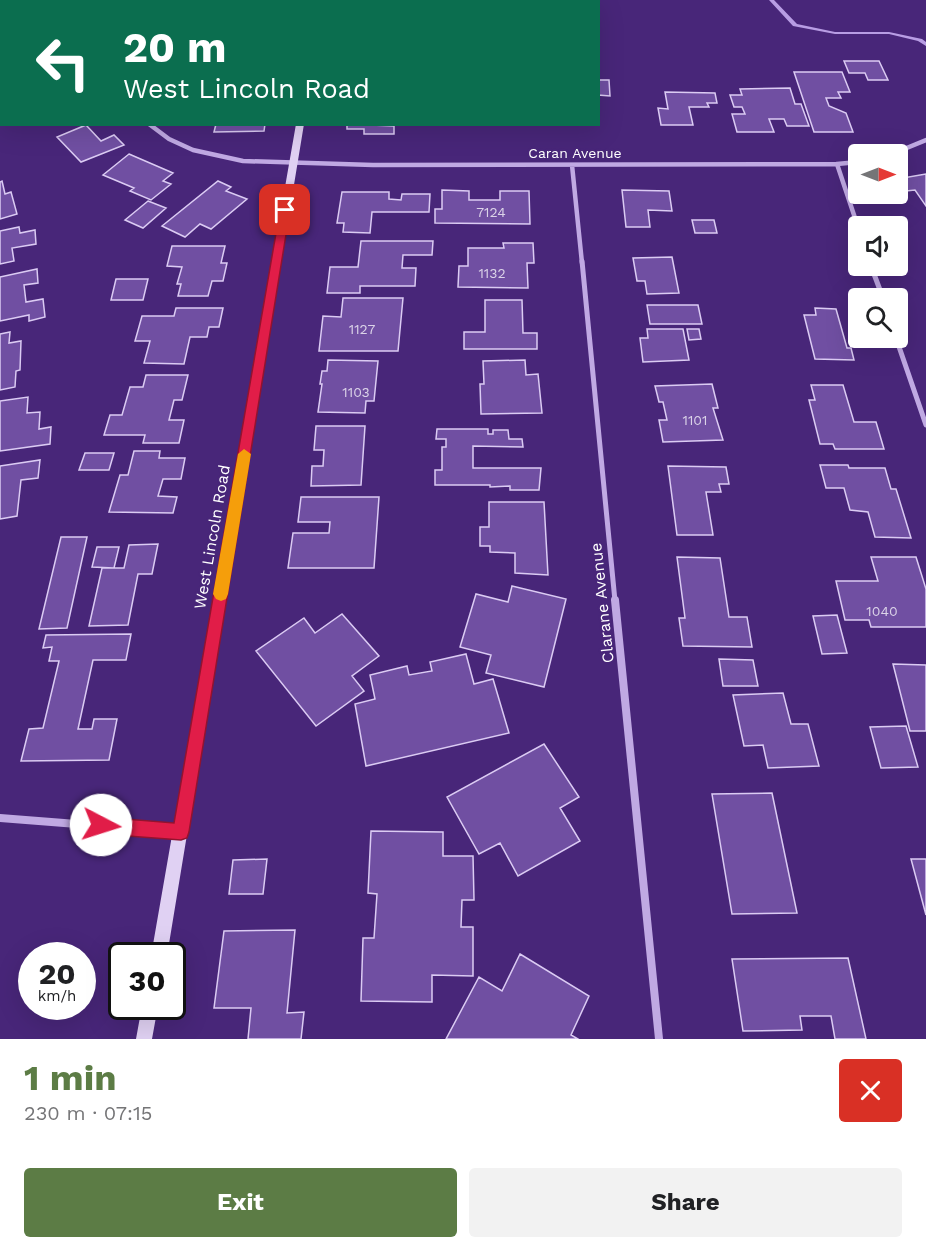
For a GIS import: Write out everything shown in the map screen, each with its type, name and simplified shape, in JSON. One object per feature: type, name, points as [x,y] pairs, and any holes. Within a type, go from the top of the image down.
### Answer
[{"type":"street","name":"Caran Avenue","points":[[152,126],[167,138],[202,153],[243,162],[572,165],[848,163]]},
{"type":"street","name":"West Lincoln Road","points":[[161,942],[300,126]]},
{"type":"street","points":[[908,147],[926,140]]},
{"type":"street","points":[[837,164],[854,216]]},
{"type":"street","name":"Clarane Avenue","points":[[572,165],[658,1039]]},
{"type":"street","points":[[899,348],[926,425]]},
{"type":"street","points":[[0,818],[181,832]]},
{"type":"street","points":[[144,1039],[147,1020]]},
{"type":"building","points":[[844,61],[879,61],[888,80],[868,80],[865,73],[849,73]]},
{"type":"building","points":[[794,72],[842,72],[850,92],[838,92],[841,98],[826,98],[829,106],[846,113],[853,132],[814,132]]},
{"type":"building","points":[[600,80],[609,80],[610,96],[600,95]]},
{"type":"building","points":[[790,88],[795,104],[801,104],[809,126],[787,126],[784,119],[769,119],[774,132],[737,132],[732,114],[745,114],[742,107],[734,107],[730,95],[742,95],[740,89]]},
{"type":"building","points":[[665,92],[715,93],[717,103],[707,103],[709,107],[689,107],[693,125],[661,125],[658,108],[668,109]]},
{"type":"building","points":[[87,126],[101,141],[114,135],[124,145],[81,162],[57,137]]},
{"type":"building","points":[[216,126],[265,126],[264,131],[214,132]]},
{"type":"building","points":[[347,126],[394,126],[394,134],[364,134],[364,129],[347,129]]},
{"type":"building","points":[[129,154],[173,173],[163,181],[171,184],[151,200],[130,191],[134,188],[103,175]]},
{"type":"building","points":[[926,174],[926,206],[915,190],[908,191],[908,177]]},
{"type":"building","points":[[2,181],[5,194],[11,192],[17,214],[0,219],[0,182]]},
{"type":"building","points":[[218,181],[231,187],[226,191],[247,199],[211,229],[200,224],[185,237],[162,226]]},
{"type":"building","points":[[442,190],[469,191],[469,200],[500,200],[500,191],[529,191],[530,224],[435,223],[435,209],[442,209]]},
{"type":"building","points":[[622,190],[669,191],[672,211],[648,210],[650,227],[626,227]]},
{"type":"building","points":[[342,192],[389,192],[389,199],[401,200],[402,194],[430,194],[429,212],[372,212],[370,233],[343,232],[344,223],[337,223]]},
{"type":"building","points":[[148,201],[166,208],[143,228],[125,220]]},
{"type":"building","points":[[692,220],[714,220],[717,233],[695,233]]},
{"type":"building","points":[[19,227],[20,233],[35,230],[36,244],[12,248],[14,261],[0,264],[0,231]]},
{"type":"building","points":[[361,241],[433,241],[432,255],[403,255],[402,268],[416,268],[415,286],[360,286],[360,293],[327,293],[330,267],[358,267]]},
{"type":"building","points":[[503,243],[533,243],[534,263],[527,263],[528,288],[458,287],[459,266],[468,266],[468,248],[504,248]]},
{"type":"building","points":[[172,246],[225,246],[221,263],[227,263],[223,281],[212,281],[208,296],[178,296],[181,284],[177,284],[182,267],[167,266]]},
{"type":"building","points":[[672,257],[679,293],[647,294],[645,281],[637,281],[633,258]]},
{"type":"building","points":[[37,269],[38,283],[24,285],[26,302],[43,299],[45,317],[29,321],[29,315],[0,321],[0,277]]},
{"type":"building","points":[[116,279],[148,279],[143,300],[111,300]]},
{"type":"building","points":[[343,298],[403,298],[398,351],[319,351],[323,316],[341,317]]},
{"type":"building","points":[[485,300],[522,300],[523,333],[537,333],[537,349],[464,349],[464,332],[485,332]]},
{"type":"building","points":[[647,305],[698,305],[702,324],[650,324]]},
{"type":"building","points":[[176,308],[223,308],[219,327],[209,327],[207,337],[190,337],[184,364],[144,363],[150,341],[135,341],[142,316],[174,316]]},
{"type":"building","points":[[815,308],[836,309],[847,348],[851,348],[854,360],[815,359],[804,315],[816,315]]},
{"type":"building","points":[[647,329],[683,329],[689,360],[643,362],[640,338],[648,338]]},
{"type":"building","points":[[687,329],[699,329],[701,339],[689,340]]},
{"type":"building","points":[[10,332],[9,343],[21,341],[20,370],[16,371],[15,387],[0,390],[0,334]]},
{"type":"building","points":[[328,360],[378,361],[374,401],[366,401],[365,413],[318,412],[322,371],[327,371]]},
{"type":"building","points":[[525,360],[526,375],[538,374],[542,413],[481,414],[480,384],[484,384],[483,361]]},
{"type":"building","points":[[146,375],[188,375],[182,400],[174,400],[169,420],[184,420],[179,443],[143,443],[145,435],[104,435],[110,415],[122,415],[130,387],[143,387]]},
{"type":"building","points":[[712,384],[718,408],[713,408],[723,440],[663,442],[659,420],[667,420],[663,402],[659,402],[655,386]]},
{"type":"building","points":[[811,385],[843,385],[854,422],[876,422],[884,449],[835,449],[833,444],[820,444],[809,400],[815,400]]},
{"type":"building","points":[[28,397],[27,413],[40,412],[39,429],[51,427],[50,444],[0,451],[0,401]]},
{"type":"building","points":[[316,426],[365,426],[361,485],[311,486],[312,466],[323,466],[324,450],[314,450]]},
{"type":"building","points":[[437,429],[488,429],[488,434],[493,434],[493,430],[508,430],[509,439],[522,439],[523,447],[473,446],[473,468],[541,468],[539,490],[510,490],[510,486],[490,487],[490,485],[435,485],[435,470],[442,470],[442,447],[446,447],[446,439],[436,439]]},
{"type":"building","points":[[134,451],[160,451],[159,458],[185,458],[181,479],[163,479],[158,496],[177,497],[173,513],[109,512],[120,475],[128,475]]},
{"type":"building","points":[[85,453],[114,453],[109,470],[79,470]]},
{"type":"building","points":[[40,460],[38,478],[21,480],[17,516],[0,519],[0,466]]},
{"type":"building","points":[[820,465],[885,468],[891,489],[896,489],[911,538],[875,537],[868,512],[850,510],[844,488],[826,488]]},
{"type":"building","points":[[668,466],[726,467],[729,484],[719,484],[721,492],[706,492],[713,535],[677,535]]},
{"type":"building","points":[[301,497],[379,497],[374,568],[288,568],[293,533],[329,533],[330,522],[298,522]]},
{"type":"building","points":[[489,502],[544,502],[548,575],[515,573],[515,553],[490,552],[490,546],[480,546],[480,527],[489,527]]},
{"type":"building","points":[[61,537],[87,537],[67,628],[39,629]]},
{"type":"building","points":[[158,544],[152,574],[138,574],[128,625],[89,626],[102,568],[124,568],[129,545]]},
{"type":"building","points":[[97,547],[119,547],[114,568],[92,567]]},
{"type":"building","points":[[677,557],[720,558],[729,617],[747,617],[752,647],[683,646],[679,618],[685,618]]},
{"type":"building","points":[[871,557],[916,557],[926,589],[926,627],[871,627],[869,620],[845,620],[836,581],[878,581]]},
{"type":"building","points":[[512,586],[566,599],[544,687],[486,673],[491,655],[460,647],[476,594],[508,602]]},
{"type":"building","points":[[342,614],[379,656],[352,676],[364,691],[316,726],[256,651],[304,618],[315,633]]},
{"type":"building","points":[[837,615],[847,653],[822,654],[813,616]]},
{"type":"building","points":[[131,634],[126,660],[93,660],[78,729],[92,729],[94,719],[117,719],[109,760],[21,761],[29,729],[43,728],[59,661],[49,661],[52,647],[43,648],[46,635]]},
{"type":"building","points":[[466,654],[474,684],[493,679],[509,733],[366,766],[355,704],[375,699],[370,675],[407,666],[409,675],[432,671],[430,662]]},
{"type":"building","points":[[719,659],[753,660],[758,686],[723,686]]},
{"type":"building","points":[[893,664],[926,665],[926,731],[910,731]]},
{"type":"building","points":[[783,693],[791,724],[808,724],[819,766],[768,768],[763,745],[744,746],[733,695]]},
{"type":"building","points":[[906,726],[918,767],[881,768],[870,727]]},
{"type":"building","points":[[544,744],[579,797],[560,808],[580,841],[518,876],[500,843],[479,854],[447,797]]},
{"type":"building","points":[[772,793],[797,913],[732,914],[712,794]]},
{"type":"building","points":[[371,831],[443,832],[443,856],[473,856],[474,900],[462,900],[461,927],[473,927],[473,976],[432,975],[432,1002],[361,1001],[363,938],[374,938],[377,894],[368,893]]},
{"type":"building","points":[[267,859],[263,894],[229,894],[233,860]]},
{"type":"building","points":[[911,859],[926,859],[926,915]]},
{"type":"building","points":[[295,930],[287,1013],[304,1012],[301,1039],[248,1039],[251,1008],[214,1008],[224,931]]},
{"type":"building","points":[[520,954],[589,996],[571,1035],[578,1039],[446,1039],[479,977],[502,991]]},
{"type":"building","points":[[848,958],[866,1039],[835,1039],[831,1016],[800,1016],[802,1030],[743,1031],[732,959]]},
{"type":"waterway","points":[[771,0],[795,25],[835,33],[889,33],[920,40],[926,45]]},
{"type":"slow traffic","points":[[221,594],[244,454]]},
{"type":"route","points":[[101,825],[181,832],[285,210]]}]
